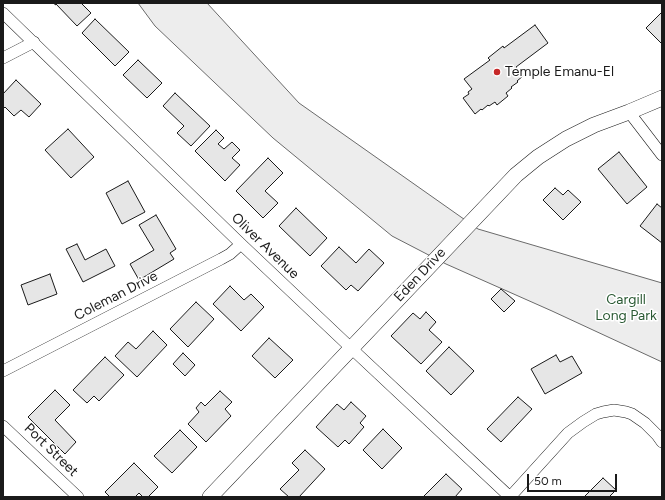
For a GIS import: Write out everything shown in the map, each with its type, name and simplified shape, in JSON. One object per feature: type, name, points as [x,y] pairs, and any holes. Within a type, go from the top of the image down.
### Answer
[{"type":"street","name":"Oliver Avenue","points":[[3,13],[241,244],[510,497]]},
{"type":"street","points":[[3,58],[34,42]]},
{"type":"street","name":"Eden Drive","points":[[210,497],[505,185],[551,148],[576,134],[594,125],[662,98]]},
{"type":"street","points":[[629,112],[662,155]]},
{"type":"street","name":"Coleman Drive","points":[[3,371],[221,259],[230,254],[241,244]]},
{"type":"street","points":[[510,497],[568,433],[596,414],[614,410],[626,412],[639,418],[662,442]]},
{"type":"street","name":"Port Street","points":[[3,426],[78,497]]},
{"type":"shaded area","name":"Cargill Long Park","points":[[138,3],[207,3],[299,103],[478,229],[662,283],[662,362],[446,264],[392,236],[273,138],[155,26]]},
{"type":"building","points":[[53,3],[81,3],[91,13],[77,26],[56,4]]},
{"type":"building","points":[[662,12],[662,44],[646,28]]},
{"type":"building","points":[[95,19],[129,52],[115,66],[82,33]]},
{"type":"building","name":"Temple Emanu-El","points":[[535,25],[548,43],[516,67],[523,76],[506,93],[508,96],[497,105],[495,102],[482,110],[481,109],[475,114],[463,98],[469,94],[468,92],[472,89],[464,79],[490,60],[488,58],[503,46],[504,48]]},
{"type":"building","points":[[138,60],[162,83],[147,98],[123,75]]},
{"type":"building","points":[[16,80],[41,104],[29,117],[21,110],[14,116],[5,107],[3,109],[3,94]]},
{"type":"building","points":[[175,93],[210,126],[191,146],[177,133],[184,126],[163,106]]},
{"type":"building","points":[[68,129],[94,157],[71,178],[45,150]]},
{"type":"building","points":[[216,130],[224,138],[218,144],[224,149],[232,142],[240,150],[232,158],[240,165],[225,181],[195,151]]},
{"type":"building","points":[[619,152],[647,187],[627,204],[598,169]]},
{"type":"building","points":[[268,158],[283,173],[265,191],[278,203],[263,218],[236,191]]},
{"type":"building","points":[[128,181],[145,212],[122,224],[106,193]]},
{"type":"building","points":[[555,188],[563,195],[568,190],[581,202],[563,220],[543,200]]},
{"type":"building","points":[[657,204],[662,208],[662,243],[640,226]]},
{"type":"building","points":[[296,208],[327,238],[310,256],[279,226]]},
{"type":"building","points":[[156,215],[176,249],[170,253],[174,259],[139,280],[130,264],[154,250],[139,225]]},
{"type":"building","points":[[77,244],[85,260],[106,249],[115,266],[83,282],[66,249]]},
{"type":"building","points":[[339,247],[356,263],[369,249],[384,263],[358,291],[351,285],[346,290],[321,266]]},
{"type":"building","points":[[50,274],[57,294],[28,305],[21,285]]},
{"type":"building","points":[[230,286],[244,300],[251,294],[264,307],[241,331],[213,304]]},
{"type":"building","points":[[501,289],[515,301],[504,312],[491,299]]},
{"type":"building","points":[[196,302],[214,319],[188,347],[170,329]]},
{"type":"building","points":[[426,312],[436,322],[429,330],[442,342],[421,364],[391,336],[413,313],[420,319]]},
{"type":"building","points":[[153,331],[167,345],[137,377],[115,356],[128,342],[136,349]]},
{"type":"building","points":[[269,338],[293,360],[275,378],[252,356]]},
{"type":"building","points":[[449,347],[474,371],[451,395],[426,371]]},
{"type":"building","points":[[183,353],[195,365],[185,376],[173,364]]},
{"type":"building","points":[[556,355],[560,362],[572,356],[582,373],[545,394],[531,369]]},
{"type":"building","points":[[105,357],[124,375],[99,401],[94,396],[87,403],[73,390]]},
{"type":"building","points":[[55,390],[70,405],[55,420],[76,442],[65,454],[28,417]]},
{"type":"building","points":[[220,391],[232,402],[225,409],[231,416],[206,442],[188,424],[199,412],[196,408],[201,402],[205,406]]},
{"type":"building","points":[[518,397],[532,409],[501,442],[487,429]]},
{"type":"building","points":[[351,402],[366,416],[360,423],[364,427],[349,444],[345,440],[338,447],[316,427],[337,404],[344,410]]},
{"type":"building","points":[[383,429],[402,448],[382,469],[363,450]]},
{"type":"building","points":[[180,430],[197,447],[172,473],[154,456]]},
{"type":"building","points":[[305,450],[325,469],[299,497],[289,497],[280,489],[299,470],[292,463]]},
{"type":"building","points":[[134,463],[158,487],[148,497],[143,497],[139,493],[135,497],[110,497],[105,492]]},
{"type":"building","points":[[446,474],[462,489],[455,497],[423,497]]},
{"type":"building","points":[[603,478],[616,490],[609,497],[584,497]]},
{"type":"place","name":"Temple Emanu-El","points":[[497,72]]}]
